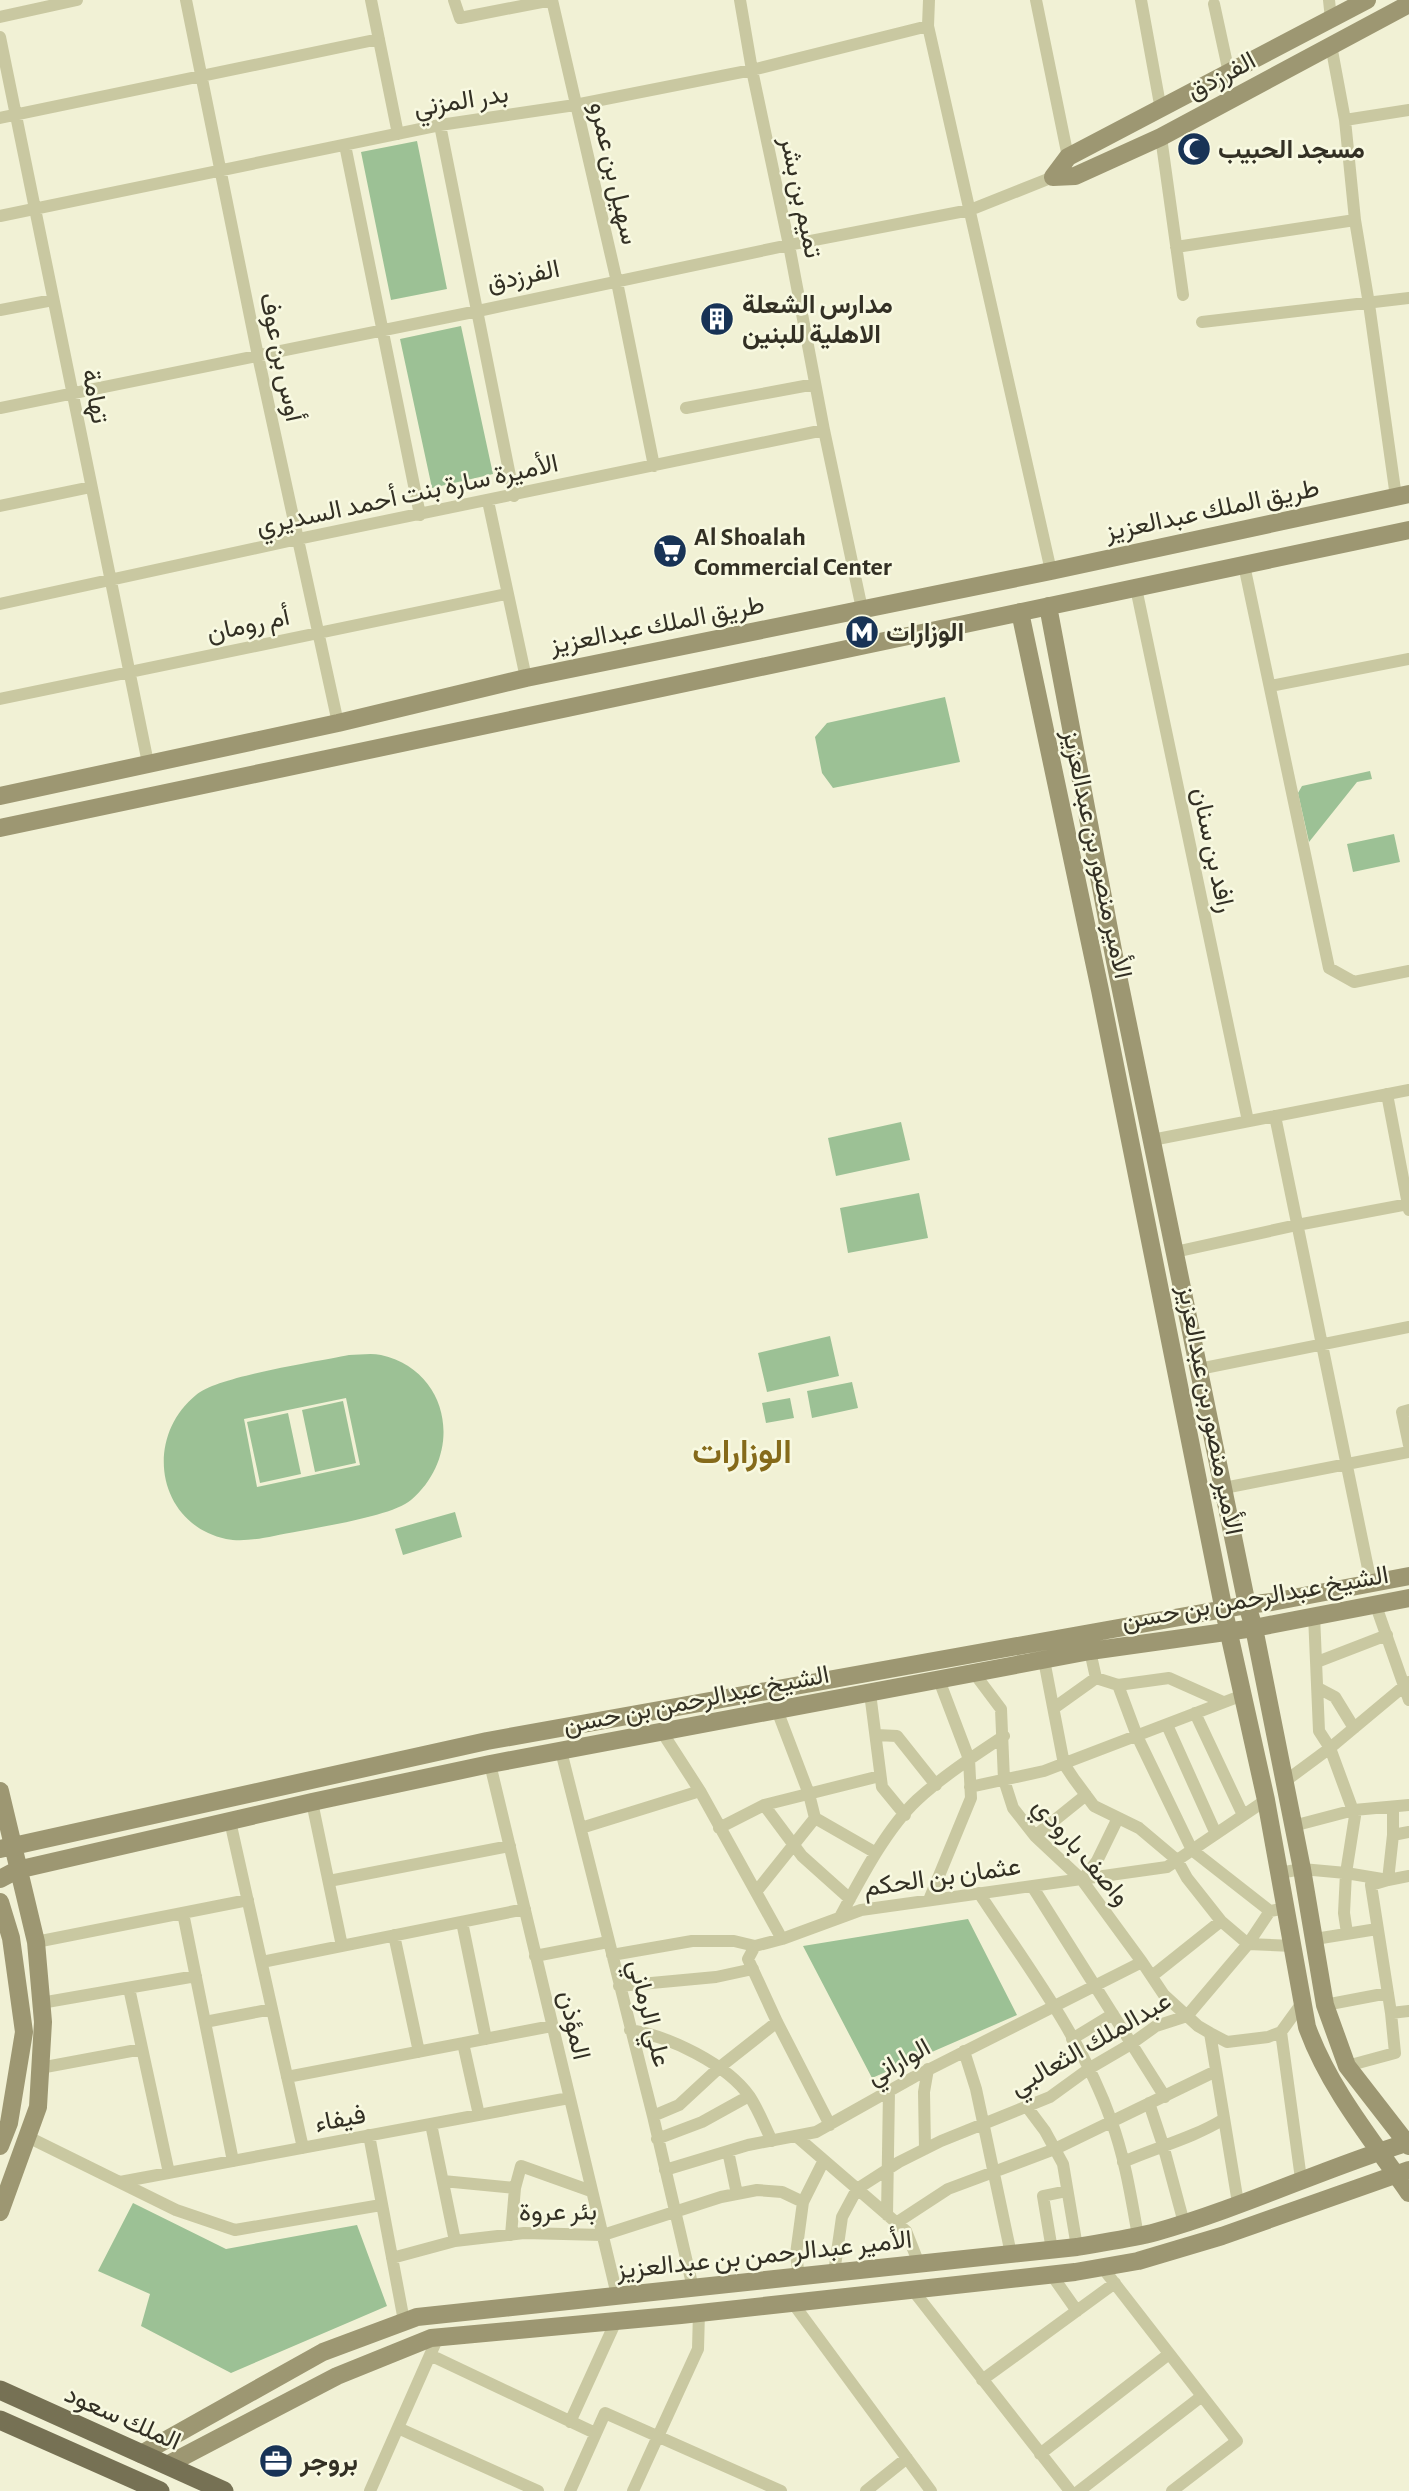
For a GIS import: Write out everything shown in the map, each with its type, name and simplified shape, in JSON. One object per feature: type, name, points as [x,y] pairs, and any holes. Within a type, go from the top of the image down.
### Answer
[{"type":"main road","name":"الملك سعود","points":[[0,2390],[224,2491]]},
{"type":"main road","name":"الملك سعود","points":[[4,2427],[160,2491]]},
{"type":"street","points":[[0,17],[77,0]]},
{"type":"street","name":"أوس بن عوف","points":[[186,0],[258,356],[338,723]]},
{"type":"street","points":[[371,0],[398,134]]},
{"type":"street","name":"سهيل بن عمرو","points":[[454,0],[460,18],[552,0],[617,282],[654,466]]},
{"type":"street","name":"تميم بن بشر","points":[[740,0],[862,609]]},
{"type":"street","points":[[929,0],[928,26],[1051,571]]},
{"type":"street","points":[[1036,0],[1068,157]]},
{"type":"street","points":[[1141,0],[1161,110]]},
{"type":"street","points":[[1329,0],[1331,19]]},
{"type":"street","name":"الفرزدق","points":[[1053,177],[1068,157],[1367,0]]},
{"type":"street","points":[[1214,4],[1229,73]]},
{"type":"street","name":"الفرزدق","points":[[0,408],[970,210],[1053,177],[1075,176],[1161,137],[1409,4]]},
{"type":"street","name":"بدر المزني","points":[[0,216],[440,125],[576,105],[752,70],[928,26]]},
{"type":"street","name":"تهامة","points":[[0,37],[127,673],[148,763]]},
{"type":"street","points":[[0,118],[379,39]]},
{"type":"street","points":[[1331,45],[1345,120],[1354,219],[1403,496]]},
{"type":"street","points":[[1345,120],[1409,110]]},
{"type":"street","points":[[440,125],[514,496]]},
{"type":"street","points":[[1161,137],[1183,295]]},
{"type":"street","points":[[345,145],[420,515]]},
{"type":"street","points":[[1176,247],[1354,219]]},
{"type":"street","points":[[1202,322],[1409,298]]},
{"type":"street","points":[[0,310],[53,300]]},
{"type":"street","points":[[686,408],[815,384]]},
{"type":"street","name":"الأميرة سارة بنت أحمد السديري","points":[[0,604],[824,430]]},
{"type":"street","points":[[0,506],[91,487]]},
{"type":"street","name":"طريق الملك عبدالعزيز","points":[[0,796],[338,723],[526,678],[1403,496]]},
{"type":"street","points":[[488,501],[526,678]]},
{"type":"street","points":[[0,828],[1409,530]]},
{"type":"street","points":[[1244,565],[1329,968],[1354,982],[1409,971]]},
{"type":"street","name":"رافد بن سنان","points":[[1136,587],[1248,1121]]},
{"type":"street","name":"أم رومان","points":[[0,699],[506,594]]},
{"type":"street","name":"الأمير منصور بن عبدالعزيز","points":[[1048,606],[1152,1139],[1254,1628],[1315,1939],[1325,2005],[1347,2066],[1408,2143]]},
{"type":"street","name":"الأمير منصور بن عبدالعزيز","points":[[1020,612],[1098,976],[1224,1611],[1266,1800],[1279,1873],[1278,1910],[1293,1946],[1307,2027],[1316,2051],[1339,2092],[1379,2150],[1403,2172],[1409,2193]]},
{"type":"street","points":[[1270,686],[1409,659]]},
{"type":"street","points":[[1033,670],[1059,664]]},
{"type":"street","points":[[1152,1139],[1409,1090]]},
{"type":"street","points":[[1175,1252],[1297,1225],[1409,1206],[1387,1094]]},
{"type":"street","points":[[1275,1116],[1371,1583]]},
{"type":"street","points":[[1199,1369],[1409,1327]]},
{"type":"street","points":[[1409,1410],[1402,1412],[1409,1445]]},
{"type":"street","points":[[1224,1489],[1409,1452]]},
{"type":"street","name":"الشيخ عبدالرحمن بن حسن","points":[[6,1848],[487,1741],[1409,1576]]},
{"type":"street","name":"الشيخ عبدالرحمن بن حسن","points":[[0,1879],[17,1870],[490,1764],[1090,1651],[1230,1632],[1409,1598]]},
{"type":"street","points":[[1375,1603],[1407,1684],[1409,1700]]},
{"type":"street","points":[[1314,1615],[1319,1731],[1330,1748],[1355,1816],[1343,1913],[1348,1933]]},
{"type":"street","points":[[1317,1662],[1387,1635]]},
{"type":"street","points":[[1090,1651],[1096,1678]]},
{"type":"street","points":[[1044,1660],[1063,1764],[1094,1806],[1139,1828],[1177,1860],[1187,1878],[1222,1921],[1248,1944],[1293,1946]]},
{"type":"street","name":"واصف بارودي","points":[[974,1673],[1001,1709],[1004,1780],[1013,1808],[1035,1836],[1082,1880],[1164,1995],[1198,2026],[1227,2042],[1268,2037],[1281,2032]]},
{"type":"street","points":[[1096,1678],[1118,1685],[1169,1678],[1223,1702]]},
{"type":"street","points":[[1054,1709],[1096,1678]]},
{"type":"street","points":[[929,1900],[971,1798],[969,1759],[939,1680]]},
{"type":"street","points":[[1284,1782],[1407,1684]]},
{"type":"street","points":[[1118,1685],[1137,1736],[1192,1850],[1278,1910]]},
{"type":"street","points":[[1318,1688],[1335,1697],[1354,1728]]},
{"type":"street","points":[[870,1693],[882,1787],[905,1815]]},
{"type":"street","points":[[970,1787],[1044,1771],[1243,1695]]},
{"type":"street","points":[[777,1710],[809,1794],[815,1818],[876,1853]]},
{"type":"street","points":[[1195,1713],[1244,1815]]},
{"type":"street","points":[[1167,1725],[1216,1834]]},
{"type":"street","points":[[662,1732],[700,1791],[782,1939]]},
{"type":"street","points":[[876,1735],[897,1736],[936,1785]]},
{"type":"street","points":[[840,1917],[876,1853],[916,1801],[969,1759],[1004,1736]]},
{"type":"street","name":"علي الرماني","points":[[561,1751],[653,2116],[693,2288]]},
{"type":"street","name":"المؤذن","points":[[490,1764],[617,2295]]},
{"type":"street","points":[[374,1766],[380,1788]]},
{"type":"street","points":[[719,1828],[764,1805],[880,1776]]},
{"type":"street","points":[[0,1791],[6,1848],[17,1870],[36,1942],[43,2022],[38,2107],[0,2212]]},
{"type":"street","points":[[581,1828],[700,1791]]},
{"type":"street","points":[[1035,1836],[1086,1795]]},
{"type":"street","name":"عثمان بن الحكم","points":[[535,1956],[692,1941],[734,1941],[755,1946],[861,1910],[1167,1867],[1266,1800]]},
{"type":"street","points":[[312,1802],[342,1946]]},
{"type":"street","points":[[764,1805],[802,1856],[850,1899]]},
{"type":"street","points":[[1293,1826],[1354,1810],[1409,1805]]},
{"type":"street","points":[[1388,1880],[1393,1808]]},
{"type":"street","points":[[756,1892],[815,1818]]},
{"type":"street","points":[[1082,1880],[1097,1861],[1118,1818]]},
{"type":"street","points":[[230,1821],[303,2148]]},
{"type":"street","points":[[1393,1835],[1409,1832]]},
{"type":"street","points":[[329,1881],[510,1846]]},
{"type":"street","points":[[1279,1873],[1301,1869],[1346,1872],[1388,1880]]},
{"type":"street","points":[[1347,2066],[1395,2053],[1371,1885],[1409,1875]]},
{"type":"street","points":[[1032,1886],[1165,2096]]},
{"type":"street","points":[[979,1893],[1090,2068],[1112,2121],[1138,2236]]},
{"type":"street","points":[[36,1942],[248,1900]]},
{"type":"street","points":[[0,1902],[11,1938],[23,2032],[6,2109],[9,2123],[0,2146]]},
{"type":"street","points":[[262,1962],[524,1909]]},
{"type":"street","name":"عبدالملك الثعالبي","points":[[834,2273],[842,2217],[858,2189],[925,2149],[1051,2097],[1090,2068],[1156,2026],[1186,2016],[1278,1910]]},
{"type":"street","points":[[183,1913],[233,2161]]},
{"type":"street","points":[[1152,1976],[1222,1921]]},
{"type":"street","points":[[462,1922],[486,2039]]},
{"type":"street","points":[[1315,1939],[1377,1929]]},
{"type":"street","points":[[394,1935],[419,2052]]},
{"type":"street","points":[[755,1946],[748,1959],[830,2124]]},
{"type":"street","name":"الواراني","points":[[665,2170],[729,2151],[816,2132],[928,2069],[1142,1962]]},
{"type":"street","points":[[619,1986],[716,1977],[753,1969]]},
{"type":"street","points":[[41,2003],[196,1976]]},
{"type":"street","points":[[129,1988],[169,2173]]},
{"type":"street","points":[[1325,2005],[1388,1993]]},
{"type":"street","points":[[1301,2179],[1281,2032],[1302,2003]]},
{"type":"street","points":[[205,2022],[272,2009]]},
{"type":"street","points":[[1391,2013],[1409,2011]]},
{"type":"street","points":[[1072,2039],[1113,2014]]},
{"type":"street","points":[[653,2116],[678,2105],[720,2067],[777,2022]]},
{"type":"street","points":[[287,2077],[552,2026]]},
{"type":"street","points":[[630,2030],[653,2034],[720,2067],[749,2096],[772,2141]]},
{"type":"street","points":[[1210,2033],[1238,2203]]},
{"type":"street","points":[[463,2043],[479,2115]]},
{"type":"street","points":[[40,2068],[142,2049]]},
{"type":"street","points":[[964,2052],[976,2089],[1011,2254]]},
{"type":"street","points":[[925,2149],[924,2092],[928,2069]]},
{"type":"street","points":[[892,2219],[948,2189],[1055,2149],[1216,2071]]},
{"type":"street","points":[[889,2091],[892,2219]]},
{"type":"street","points":[[657,2139],[702,2122],[749,2096]]},
{"type":"street","name":"فيفاء","points":[[120,2182],[569,2098]]},
{"type":"street","points":[[1149,2103],[1184,2222]]},
{"type":"street","points":[[1027,2107],[1045,2131],[1063,2164],[1077,2247]]},
{"type":"street","points":[[1123,2162],[1204,2131],[1224,2119]]},
{"type":"street","points":[[431,2124],[456,2241]]},
{"type":"street","points":[[369,2135],[404,2321]]},
{"type":"street","points":[[796,2136],[906,2231],[919,2264]]},
{"type":"street","points":[[27,2137],[176,2210],[235,2230],[381,2205]]},
{"type":"street","name":"الأمير عبدالرحمن بن عبدالعزيز","points":[[141,2454],[323,2352],[417,2316],[1077,2247],[1138,2236],[1184,2222],[1379,2150],[1408,2143]]},
{"type":"street","points":[[729,2151],[737,2193]]},
{"type":"street","points":[[799,2277],[796,2254],[803,2202],[824,2160]]},
{"type":"street","points":[[511,2235],[515,2189],[521,2166],[592,2191]]},
{"type":"street","name":"الأمير عبدالرحمن بن عبدالعزيز","points":[[167,2465],[337,2376],[431,2338],[1051,2274],[1138,2261],[1222,2236],[1403,2172]]},
{"type":"street","points":[[443,2181],[515,2189]]},
{"type":"street","name":"بئر عروة","points":[[392,2258],[456,2241],[511,2235],[603,2235],[737,2193],[757,2190],[782,2192],[803,2202]]},
{"type":"street","points":[[1052,2250],[1043,2196],[1067,2191]]},
{"type":"street","points":[[1102,2267],[1237,2441],[1172,2491]]},
{"type":"street","points":[[1051,2274],[1077,2311]]},
{"type":"street","points":[[982,2380],[1115,2283]]},
{"type":"street","points":[[912,2289],[1070,2491]]},
{"type":"street","points":[[792,2302],[931,2491]]},
{"type":"street","points":[[532,2305],[533,2328]]},
{"type":"street","points":[[634,2491],[698,2349],[699,2312]]},
{"type":"street","points":[[570,2422],[616,2320]]},
{"type":"street","points":[[370,2491],[438,2337]]},
{"type":"street","points":[[1040,2454],[1169,2354]]},
{"type":"street","points":[[430,2355],[595,2433]]},
{"type":"street","points":[[1079,2491],[1202,2396]]},
{"type":"street","points":[[570,2491],[605,2413],[780,2491]]},
{"type":"street","points":[[194,2425],[190,2434],[192,2438],[197,2444],[206,2444]]},
{"type":"street","points":[[398,2428],[538,2491]]},
{"type":"street","points":[[866,2491],[907,2458]]},
{"type":"green space","points":[[417,141],[447,289],[391,300],[361,152]]},
{"type":"green space","points":[[461,326],[493,474],[432,488],[400,339]]},
{"type":"green space","points":[[945,697],[960,762],[833,788],[822,773],[815,737],[827,723]]},
{"type":"green space","points":[[1370,771],[1372,779],[1357,782],[1309,842],[1298,793],[1302,786]]},
{"type":"green space","points":[[1394,834],[1400,862],[1353,872],[1347,844]]},
{"type":"green space","points":[[901,1122],[910,1160],[836,1176],[828,1138]]},
{"type":"green space","points":[[919,1193],[928,1238],[848,1253],[840,1208]]},
{"type":"green space","points":[[830,1336],[839,1376],[767,1392],[758,1353]]},
{"type":"green space","points":[[349,1355],[381,1355],[405,1364],[423,1378],[435,1396],[442,1417],[443,1439],[439,1461],[428,1482],[411,1500],[367,1517],[250,1540],[226,1539],[203,1530],[185,1516],[172,1498],[165,1478],[164,1456],[169,1434],[179,1413],[196,1395],[208,1388],[245,1376]],"holes":[[[346,1398],[360,1465],[257,1487],[244,1419]]]},
{"type":"green space","points":[[852,1382],[858,1408],[812,1418],[807,1391]]},
{"type":"green space","points":[[790,1398],[794,1418],[766,1423],[762,1403]]},
{"type":"green space","points":[[343,1401],[356,1463],[315,1472],[302,1410]]},
{"type":"green space","points":[[288,1413],[301,1474],[260,1483],[247,1422]]},
{"type":"green space","points":[[455,1512],[462,1537],[403,1555],[395,1529]]},
{"type":"green space","points":[[968,1919],[1017,2015],[872,2078],[803,1946]]},
{"type":"green space","points":[[133,2203],[226,2249],[357,2225],[387,2306],[231,2373],[141,2326],[150,2294],[98,2271]]},
{"type":"place","name":"مسجد الحبيب","points":[[1194,149]]},
{"type":"place","name":"مدارس الشعلة الاهلية للبنين","points":[[717,319]]},
{"type":"place","name":"Al Shoalah Commercial Center","points":[[670,551]]},
{"type":"place","name":"الوزارات","points":[[862,632]]},
{"type":"place","name":"بروجر","points":[[276,2461]]},
{"type":"district","name":"الوزارات","points":[[742,1451]]}]
